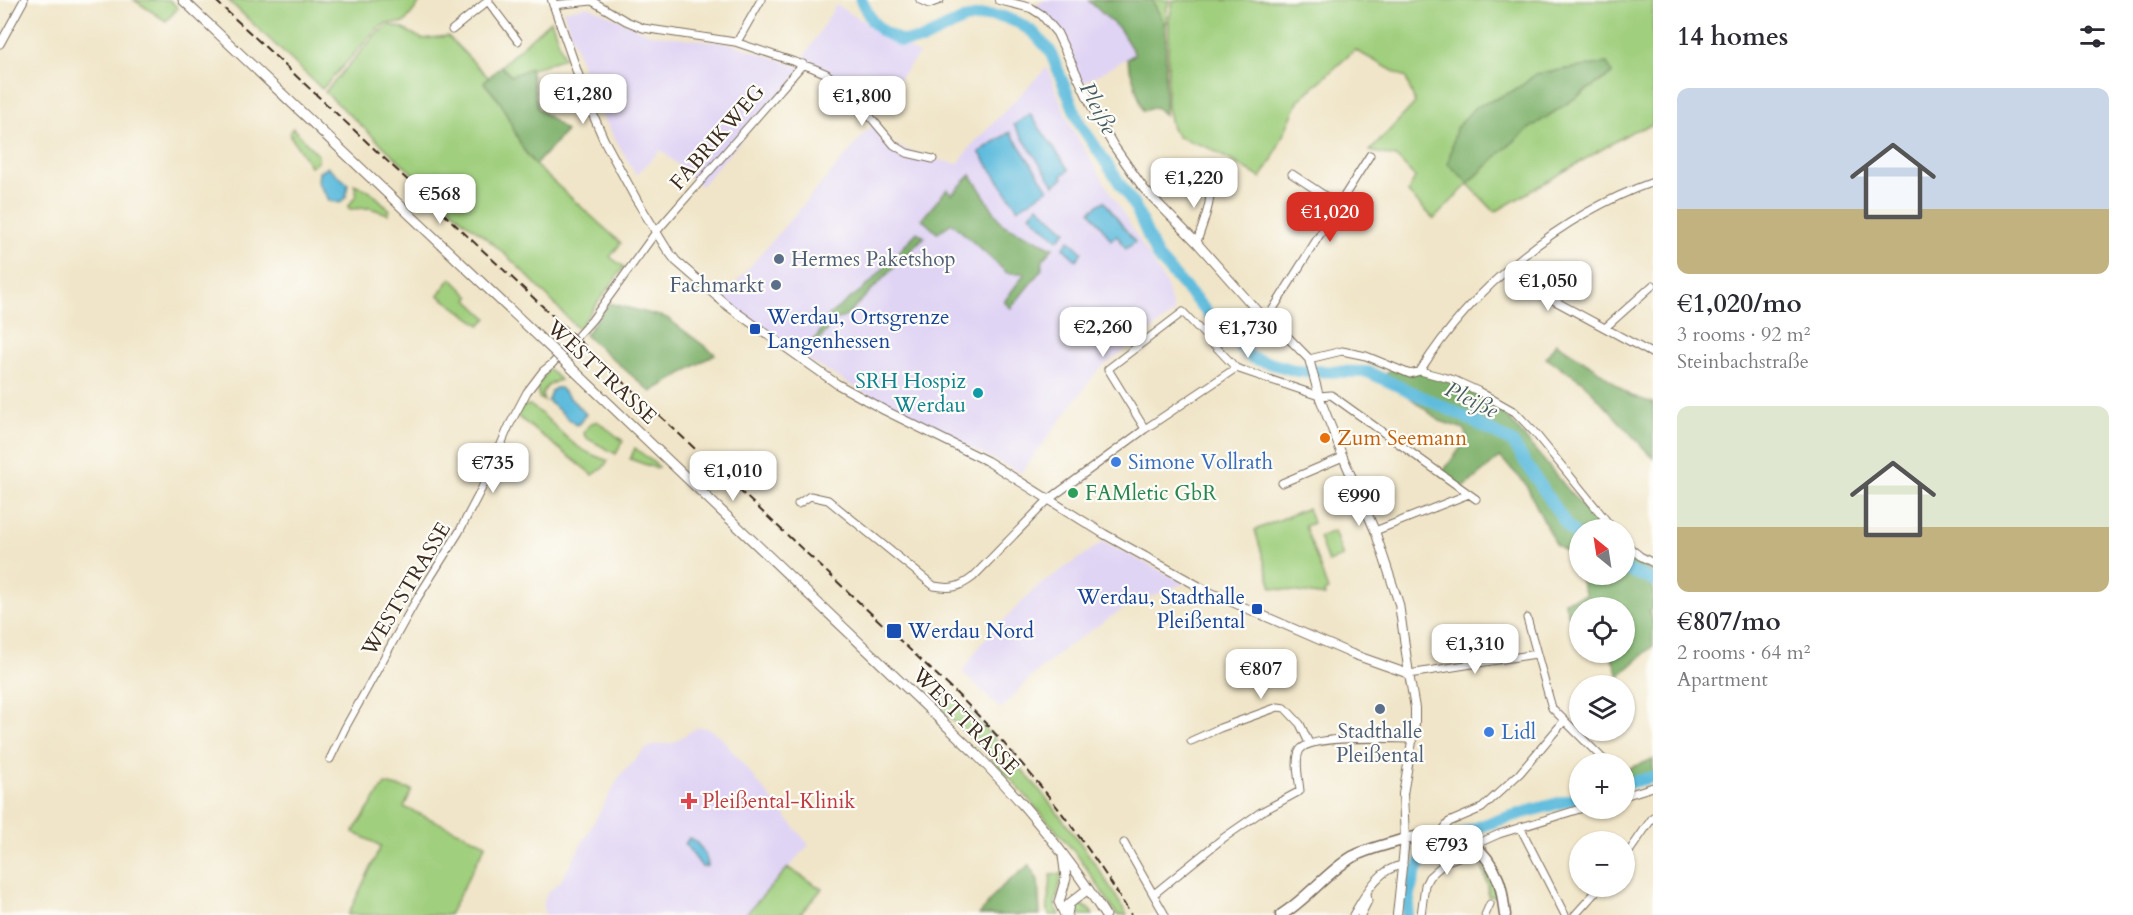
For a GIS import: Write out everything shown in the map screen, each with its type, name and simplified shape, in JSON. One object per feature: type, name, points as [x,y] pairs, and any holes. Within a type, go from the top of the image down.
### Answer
[{"type":"main road","name":"WESTTRASSE","points":[[183,0],[943,721],[1000,779],[1063,854],[1105,915]]},
{"type":"main road","points":[[1281,915],[1305,898],[1353,856],[1423,834],[1442,834],[1471,845],[1487,860],[1498,879],[1505,915]]},
{"type":"main road","points":[[1063,854],[1064,891],[1059,902],[1066,915]]},
{"type":"main road","points":[[1064,891],[1071,886],[1085,886]]},
{"type":"main road","points":[[1066,915],[1068,904],[1085,886]]},
{"type":"street","points":[[0,44],[24,0]]},
{"type":"street","points":[[452,30],[488,0],[518,41]]},
{"type":"street","points":[[737,42],[761,0]]},
{"type":"street","points":[[920,0],[929,4],[940,0]]},
{"type":"street","points":[[999,0],[1031,8],[1042,15],[1057,33],[1113,146],[1144,189],[1197,242],[1259,313],[1268,317],[1310,362],[1319,396],[1375,531],[1399,604],[1415,708],[1413,739],[1403,794],[1405,839],[1397,915]]},
{"type":"street","name":"FABRIKWEG","points":[[553,2],[592,1],[643,28],[737,42],[803,64],[827,74],[862,107],[894,145],[908,153],[933,159]]},
{"type":"street","points":[[553,2],[584,94],[599,129],[656,232],[676,261],[729,307],[782,346],[847,389],[987,461],[1104,534],[1209,592],[1352,654],[1409,674],[1536,654]]},
{"type":"street","name":"FABRIKWEG","points":[[656,232],[803,64]]},
{"type":"street","points":[[1268,317],[1370,155]]},
{"type":"street","points":[[1292,174],[1339,205]]},
{"type":"street","points":[[1197,242],[1212,189],[1209,176]]},
{"type":"street","points":[[1420,371],[1432,351],[1479,295],[1503,273],[1588,211],[1653,182]]},
{"type":"street","name":"WESTSTRASSE","points":[[330,759],[415,602],[447,554],[482,490],[509,426],[527,392],[543,371],[591,320],[656,232]]},
{"type":"street","points":[[1503,273],[1653,354]]},
{"type":"street","points":[[1605,328],[1653,285]]},
{"type":"street","points":[[1145,429],[1108,369],[1183,312],[1236,368],[1319,396],[1331,395],[1476,499]]},
{"type":"street","points":[[1310,362],[1342,351],[1366,356],[1410,374],[1420,371],[1454,380],[1469,387],[1515,412],[1541,440],[1605,519]]},
{"type":"street","points":[[798,504],[810,496],[828,500],[934,586],[952,589],[962,586],[1048,500],[1145,429],[1236,368]]},
{"type":"street","points":[[1282,483],[1343,458]]},
{"type":"street","points":[[1375,531],[1469,494]]},
{"type":"street","points":[[1635,552],[1653,563]]},
{"type":"street","points":[[1527,618],[1552,708],[1597,753]]},
{"type":"street","points":[[1191,741],[1278,707],[1285,708],[1300,724],[1309,742]]},
{"type":"street","points":[[1442,834],[1449,822],[1482,808],[1520,773],[1564,721]]},
{"type":"street","points":[[1154,894],[1222,839],[1261,812],[1300,791],[1298,756],[1301,748],[1309,742],[1332,739],[1413,739]]},
{"type":"street","points":[[1635,793],[1653,788]]},
{"type":"street","points":[[1421,915],[1425,885],[1429,877],[1447,861],[1467,854],[1471,845],[1569,812]]},
{"type":"street","points":[[1635,843],[1653,817]]},
{"type":"street","points":[[1520,827],[1565,915]]},
{"type":"street","points":[[1124,843],[1165,915]]},
{"type":"street","points":[[1353,915],[1385,871],[1403,865]]},
{"type":"street","points":[[1361,915],[1368,901],[1367,893]]},
{"type":"street","points":[[1575,915],[1591,897]]},
{"type":"street","points":[[1485,915],[1490,904]]},
{"type":"shaded area","points":[[1045,0],[1088,0],[1119,27],[1135,54],[1081,84],[1057,33],[1031,8]]},
{"type":"shaded area","points":[[836,5],[919,54],[872,113],[831,75],[803,59]]},
{"type":"shaded area","points":[[588,6],[650,34],[732,44],[804,68],[701,186],[661,150],[636,175],[596,105],[563,11]]},
{"type":"shaded area","points":[[1047,67],[1070,125],[1167,286],[1174,313],[1098,370],[1021,473],[907,417],[808,360],[721,300],[874,123],[894,145],[933,159],[958,164],[971,146]]},
{"type":"shaded area","points":[[1103,542],[1185,583],[1127,606],[1068,646],[1029,679],[1001,709],[962,672],[983,641],[1038,586]]},
{"type":"shaded area","name":"Pleißental-Klinik","points":[[698,727],[707,728],[720,736],[809,845],[745,915],[545,915],[543,906],[547,893],[561,881],[621,774],[643,751],[653,745],[673,743]]},
{"type":"green space","points":[[134,0],[170,0],[178,8],[166,21]]},
{"type":"green space","points":[[228,0],[422,0],[404,23],[387,23],[378,28],[322,89]]},
{"type":"green space","points":[[1088,0],[1152,0],[1166,27],[1165,116],[1156,107],[1143,111],[1127,59],[1135,54],[1119,28]]},
{"type":"green space","points":[[1152,0],[1170,0],[1167,7],[1166,27]]},
{"type":"green space","points":[[1173,0],[1653,0],[1653,125],[1633,131],[1495,212],[1468,184],[1434,219],[1408,193],[1415,177],[1396,157],[1370,151],[1415,103],[1406,78],[1355,50],[1299,100],[1272,160],[1261,178],[1209,148],[1178,137],[1172,128],[1167,107],[1169,20]],"holes":[[[1607,63],[1612,74],[1530,128],[1469,183],[1474,108],[1509,93],[1535,74]]]},
{"type":"green space","points":[[551,20],[564,58],[511,76],[501,66]]},
{"type":"green space","points":[[389,25],[402,28],[422,39],[448,36],[489,78],[484,83],[501,103],[523,149],[535,165],[621,243],[610,257],[624,267],[578,329],[510,259],[465,222],[325,92],[378,32]]},
{"type":"green space","points":[[1607,63],[1612,73],[1530,128],[1469,183],[1448,164],[1456,128],[1474,108],[1509,93],[1535,74]]},
{"type":"green space","points":[[501,66],[511,76],[530,68],[538,108],[566,131],[535,165],[523,149],[501,103],[484,82]]},
{"type":"green space","points":[[293,128],[318,155],[318,162],[310,166],[291,137],[290,131]]},
{"type":"green space","points":[[971,175],[1002,224],[1053,248],[1043,259],[1042,269],[1011,308],[1004,302],[1025,273],[1007,273],[952,223],[937,233],[922,219],[947,189],[952,194]]},
{"type":"green space","points":[[354,184],[370,191],[390,210],[388,214],[370,208],[349,209],[348,207],[357,194]]},
{"type":"green space","points":[[917,232],[924,237],[845,317],[835,320],[808,355],[804,349],[818,335],[830,314],[868,285]]},
{"type":"green space","points":[[451,278],[470,297],[468,300],[487,318],[480,325],[438,295]]},
{"type":"green space","points":[[609,303],[667,318],[715,354],[651,392],[585,335]]},
{"type":"green space","points":[[1556,343],[1595,368],[1629,395],[1653,403],[1653,458],[1582,381],[1546,358]]},
{"type":"green space","points":[[1391,366],[1410,374],[1420,371],[1478,391],[1510,420],[1593,519],[1569,519],[1569,554],[1555,544],[1525,483],[1500,457],[1462,489],[1441,474],[1468,438],[1464,429],[1440,421],[1384,379]]},
{"type":"green space","points":[[549,369],[560,380],[551,383],[545,389],[542,395],[544,401],[539,398],[537,386]]},
{"type":"green space","points":[[530,405],[577,446],[608,461],[603,468],[593,475],[516,415],[523,406]]},
{"type":"green space","points":[[597,421],[623,441],[616,454],[588,439],[584,434],[592,423]]},
{"type":"green space","points":[[635,448],[659,467],[655,468],[630,459]]},
{"type":"green space","points":[[1308,508],[1313,523],[1305,526],[1328,590],[1324,592],[1325,596],[1272,588],[1255,530]]},
{"type":"green space","points":[[1334,531],[1343,557],[1328,562],[1319,537]]},
{"type":"green space","points":[[1635,559],[1641,563],[1653,573],[1653,609],[1649,611],[1653,621],[1653,646],[1635,662],[1635,597],[1579,597],[1586,595],[1582,585],[1635,585]]},
{"type":"green space","points":[[1569,600],[1569,616],[1564,601]]},
{"type":"green space","points":[[1614,663],[1634,663],[1620,675]]},
{"type":"green space","points":[[949,692],[1022,770],[1068,826],[1127,915],[1117,915],[1084,864],[1067,843],[1003,770],[939,707]]},
{"type":"green space","points":[[1653,759],[1653,777],[1635,782],[1635,766]]},
{"type":"green space","points":[[385,784],[412,790],[404,807],[486,844],[449,915],[348,915],[381,846],[353,832]]},
{"type":"green space","points":[[1480,862],[1494,885],[1496,897],[1488,896],[1488,885]]},
{"type":"green space","points":[[1029,865],[1038,880],[1040,915],[979,915],[998,890]]},
{"type":"green space","points":[[788,868],[822,889],[799,915],[745,915]]},
{"type":"green space","points":[[1062,874],[1055,905],[1060,915],[1049,915],[1047,905],[1050,875]]},
{"type":"green space","points":[[1077,902],[1090,910],[1093,915],[1070,915],[1070,906]]},
{"type":"water","points":[[1030,114],[1069,170],[1054,185],[1014,125]]},
{"type":"water","points":[[1010,132],[1048,189],[1018,209],[979,152]]},
{"type":"water","points":[[328,167],[348,184],[346,197],[340,203],[329,200],[318,183],[319,172]]},
{"type":"water","points":[[1104,201],[1135,242],[1126,249],[1117,236],[1111,240],[1090,211]]},
{"type":"water","points":[[1038,206],[1066,231],[1058,240],[1030,215]]},
{"type":"water","points":[[1069,240],[1082,252],[1076,260],[1063,248]]},
{"type":"water","points":[[560,388],[586,414],[579,424],[576,425],[548,401],[551,391]]},
{"type":"water","points":[[689,838],[702,849],[708,866],[702,867],[685,844]]},
{"type":"waterway","name":"Pleiße","points":[[861,0],[872,21],[882,31],[901,41],[921,40],[964,19],[986,15],[1004,17],[1034,33],[1050,51],[1080,124],[1135,206],[1157,256],[1222,329],[1252,358],[1297,371],[1368,372],[1459,414],[1512,442],[1569,528]]},
{"type":"waterway","name":"Pleiße","points":[[1635,573],[1653,580]]},
{"type":"waterway","name":"Pleiße","points":[[1635,781],[1653,777]]},
{"type":"waterway","name":"Pleiße","points":[[1407,915],[1416,870],[1424,858],[1436,847],[1474,829],[1569,800]]},
{"type":"railway","points":[[215,0],[953,690],[1003,742],[1049,797],[1092,854],[1131,915]]},
{"type":"place","name":"Hermes Paketshop","points":[[779,259]]},
{"type":"place","name":"Fachmarkt","points":[[776,285]]},
{"type":"place","name":"Werdau, Ortsgrenze Langenhessen","points":[[755,329]]},
{"type":"place","name":"SRH Hospiz Werdau","points":[[978,393]]},
{"type":"place","name":"Zum Seemann","points":[[1325,438]]},
{"type":"place","name":"Simone Vollrath","points":[[1116,462]]},
{"type":"place","name":"FAMletic GbR","points":[[1073,493]]},
{"type":"place","name":"Werdau, Stadthalle Pleißental","points":[[1257,609]]},
{"type":"place","name":"Werdau Nord","points":[[894,631]]},
{"type":"place","name":"Stadthalle Pleißental","points":[[1380,709]]},
{"type":"place","name":"Lidl","points":[[1489,732]]},
{"type":"place","name":"Pleißental-Klinik","points":[[689,801]]}]
